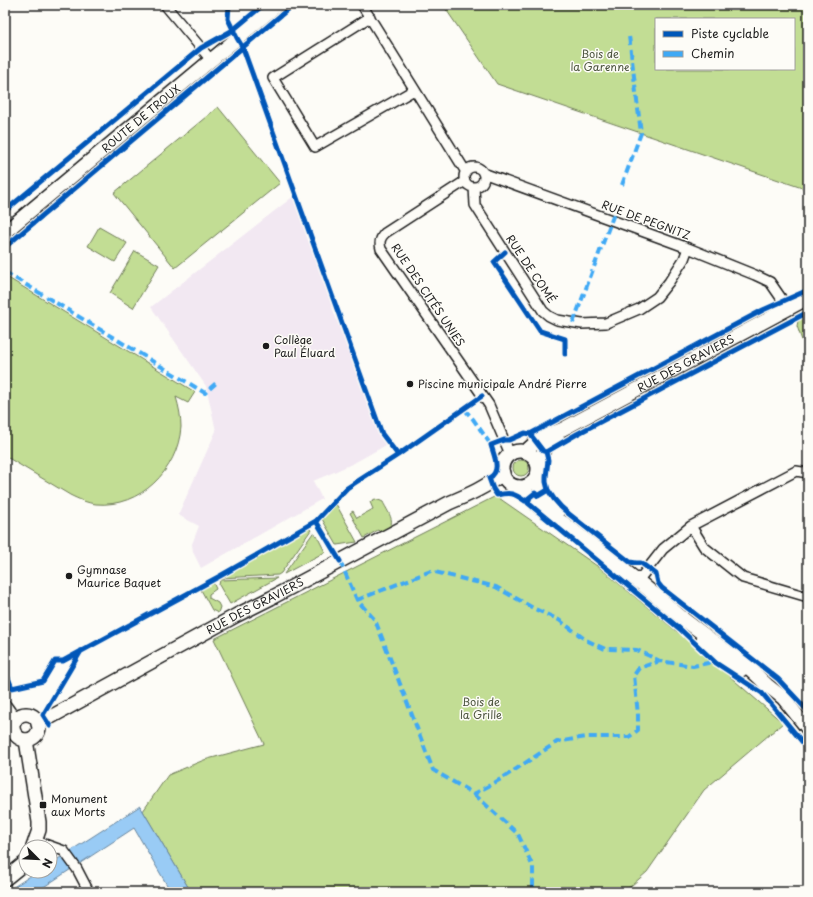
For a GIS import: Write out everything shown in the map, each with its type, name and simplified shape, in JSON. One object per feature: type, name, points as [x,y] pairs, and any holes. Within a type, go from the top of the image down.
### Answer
[{"type":"street","points":[[165,5],[210,60]]},
{"type":"street","name":"ROUTE DE TROUX","points":[[5,232],[277,5]]},
{"type":"street","points":[[362,5],[414,90],[469,185],[474,187],[480,185],[484,179],[482,171],[476,168],[470,168],[465,176]]},
{"type":"street","points":[[370,17],[273,78],[315,147],[414,90]]},
{"type":"street","name":"RUE DE PEGNITZ","points":[[483,173],[688,248],[770,282],[788,308]]},
{"type":"street","name":"RUE DES CITÉS UNIES","points":[[465,176],[385,233],[380,241],[380,245],[381,249],[489,405],[510,454]]},
{"type":"street","name":"RUE DE COMÉ","points":[[474,187],[475,205],[543,311],[557,320],[582,324],[606,323],[639,309],[657,297],[684,259],[688,248]]},
{"type":"street","name":"RUE DES GRAVIERS","points":[[525,452],[536,442],[808,298]]},
{"type":"street","name":"RUE DES GRAVIERS","points":[[537,463],[543,451],[563,429]]},
{"type":"street","points":[[515,485],[525,486],[531,483],[538,471],[537,463],[533,456],[525,452],[517,451],[510,454],[505,459],[502,466],[506,480],[515,485],[547,513],[562,522],[638,581],[686,621],[716,656],[767,685],[782,698],[808,729]]},
{"type":"street","points":[[638,581],[663,549],[691,526],[796,471],[808,473]]},
{"type":"street","name":"RUE DES GRAVIERS","points":[[38,724],[237,614],[271,598],[449,502],[491,483],[503,473]]},
{"type":"street","points":[[535,478],[542,494],[562,522]]},
{"type":"street","name":"RUE DES GRAVIERS","points":[[474,492],[493,490],[515,485]]},
{"type":"street","points":[[691,526],[704,547],[743,578],[808,597]]},
{"type":"street","points":[[5,707],[15,721]]},
{"type":"street","points":[[26,714],[34,717],[38,724],[38,732],[36,735],[33,738],[26,740],[22,740],[16,735],[13,728],[15,721],[22,715],[26,714]]},
{"type":"street","points":[[26,740],[39,822],[39,830],[36,839]]},
{"type":"street","points":[[58,850],[64,851],[77,869],[89,892]]},
{"type":"street","points":[[5,879],[18,868]]},
{"type":"shaded area","name":"Collège Paul Éluard","points":[[299,192],[388,444],[354,463],[313,481],[322,499],[201,568],[193,552],[192,544],[199,526],[178,515],[216,431],[206,386],[151,307]]},
{"type":"green space","name":"Bois de la Garenne","points":[[443,5],[808,5],[808,190],[497,84]]},
{"type":"green space","points":[[218,107],[280,183],[175,268],[114,193]]},
{"type":"green space","points":[[99,227],[127,243],[115,262],[88,246]]},
{"type":"green space","points":[[135,251],[159,265],[133,308],[110,293]]},
{"type":"green space","points":[[5,276],[195,392],[188,403],[176,397],[180,412],[181,427],[173,458],[154,483],[141,493],[127,500],[112,504],[89,503],[70,495],[5,456]]},
{"type":"green space","points":[[808,315],[808,358],[797,326],[798,321]]},
{"type":"green space","points":[[518,460],[524,460],[529,465],[527,474],[524,476],[518,476],[513,471],[513,465]]},
{"type":"green space","name":"Bois de la Grille","points":[[496,496],[600,568],[703,653],[783,723],[704,790],[647,872],[624,892],[191,892],[143,811],[168,775],[204,760],[264,744],[214,639]]},
{"type":"green space","points":[[375,499],[383,502],[391,518],[391,524],[384,531],[380,532],[378,530],[364,538],[350,513],[353,511],[357,518],[373,509],[370,502]]},
{"type":"green space","points":[[336,504],[357,542],[337,545],[322,519]]},
{"type":"green space","points":[[308,528],[311,530],[281,573],[278,575],[221,578],[220,576]]},
{"type":"green space","points":[[313,533],[317,536],[325,552],[284,574]]},
{"type":"green space","points":[[277,578],[230,604],[219,585],[220,580]]},
{"type":"green space","points":[[213,582],[216,589],[209,594],[209,598],[218,603],[220,607],[218,613],[212,610],[200,588]]},
{"type":"water","points":[[140,806],[191,892],[171,892],[134,828],[58,878],[58,859]]},
{"type":"water","points":[[26,879],[56,879],[36,892],[6,892]]},
{"type":"marked path","points":[[622,185],[641,133],[629,36]]},
{"type":"marked path","points":[[573,323],[615,211]]},
{"type":"marked path","points":[[5,272],[205,393],[216,383]]},
{"type":"marked path","points":[[464,409],[473,419],[491,445]]},
{"type":"marked path","points":[[340,561],[357,600],[375,620],[433,770],[474,794],[501,779],[557,742],[586,737],[629,737],[638,730],[634,675],[639,668],[660,661],[693,666],[708,663],[714,656]]},
{"type":"marked path","points":[[357,600],[431,571],[496,587],[535,609],[559,620],[586,640],[605,649],[637,650],[660,661]]},
{"type":"marked path","points":[[474,794],[518,834],[533,867],[533,892]]},
{"type":"cycle path","points":[[229,5],[228,19],[243,48],[382,434],[398,455],[482,396]]},
{"type":"cycle path","points":[[5,211],[201,48],[233,30],[263,5]]},
{"type":"cycle path","points":[[5,247],[293,5]]},
{"type":"cycle path","points":[[505,252],[494,262],[540,331],[565,339],[565,354]]},
{"type":"cycle path","points":[[530,434],[763,310],[808,290]]},
{"type":"cycle path","points":[[546,452],[577,434],[808,312]]},
{"type":"cycle path","points":[[548,490],[538,496],[535,493],[525,501],[512,494],[497,495],[489,478],[493,475],[496,467],[491,445],[504,440],[509,440],[525,433],[530,434],[543,451],[546,452],[548,460],[546,477],[548,490],[561,507],[630,562],[641,563],[656,574],[658,583],[662,588],[778,679],[808,711]]},
{"type":"cycle path","points":[[340,561],[316,521],[347,488],[398,455]]},
{"type":"cycle path","points":[[530,497],[528,503],[680,629],[716,663],[762,693],[808,749]]},
{"type":"cycle path","points":[[5,670],[12,688],[43,681],[55,661],[63,661],[220,576],[316,521]]},
{"type":"cycle path","points":[[50,726],[43,715],[81,651]]},
{"type":"place","name":"Collège Paul Éluard","points":[[266,346]]},
{"type":"place","name":"Piscine municipale André Pierre","points":[[410,384]]},
{"type":"place","name":"Gymnase Maurice Baquet","points":[[69,576]]},
{"type":"place","name":"Monument aux Morts","points":[[43,805]]}]
